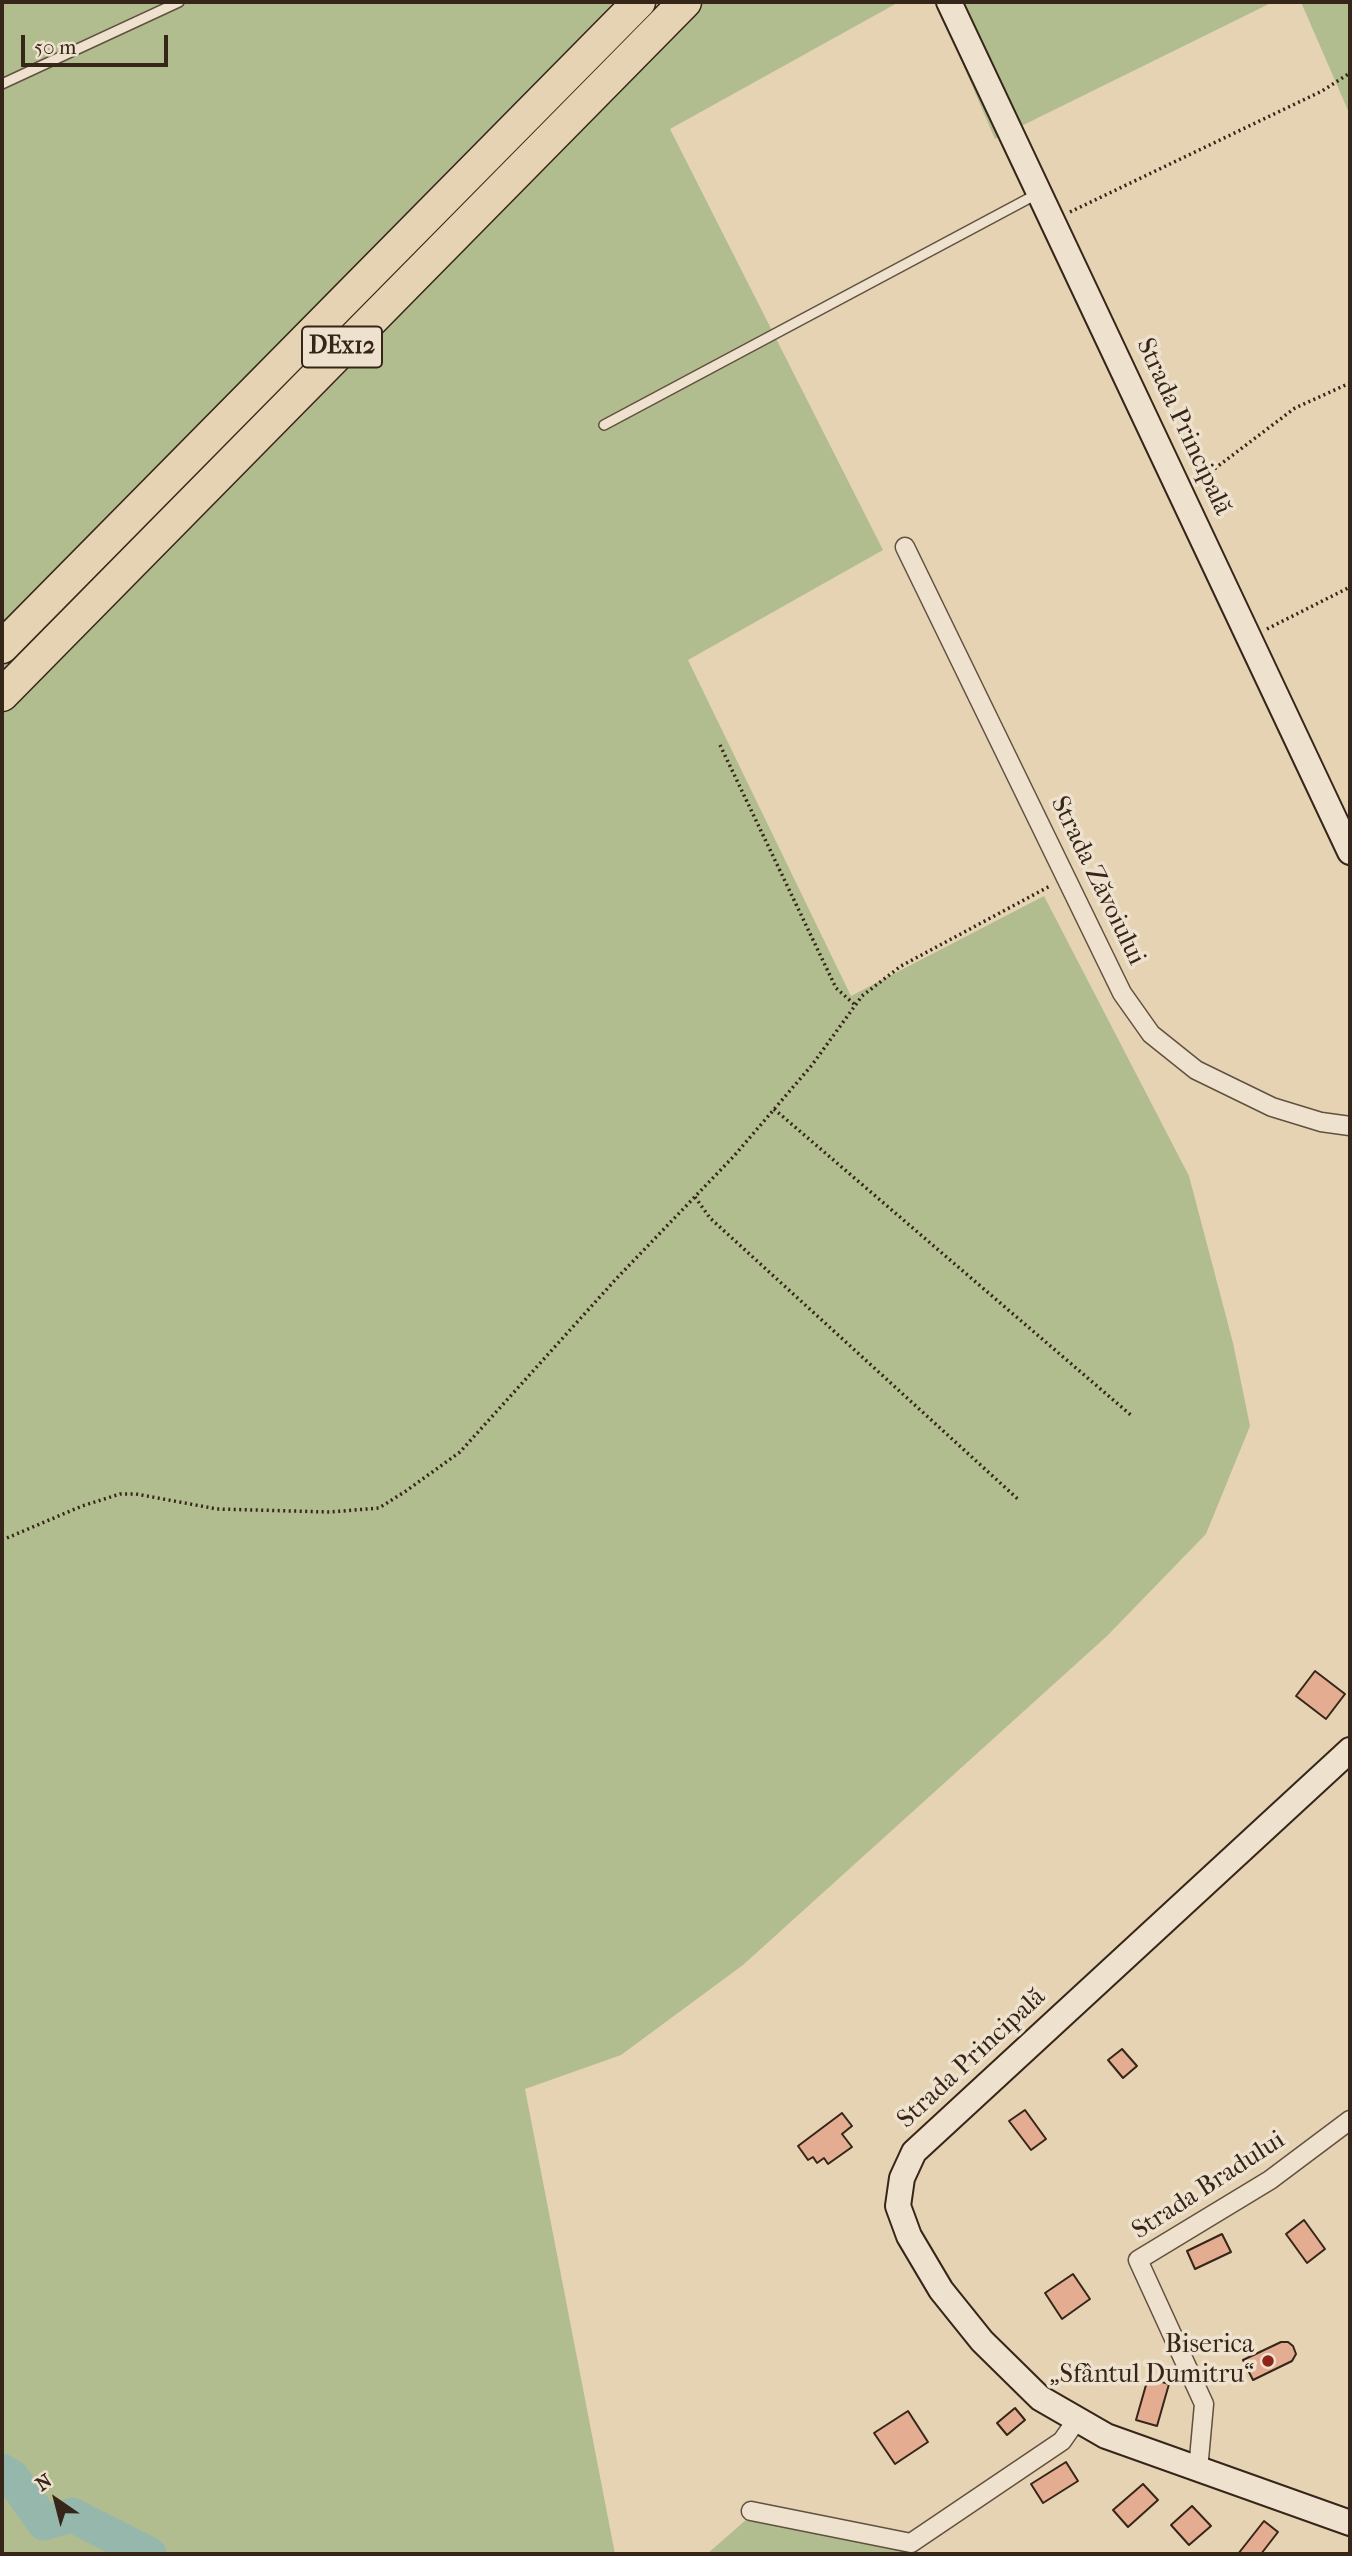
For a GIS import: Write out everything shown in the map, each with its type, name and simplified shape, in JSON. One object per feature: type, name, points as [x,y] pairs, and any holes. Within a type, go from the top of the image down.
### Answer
[{"type":"highway","name":"DEx12","points":[[2,648],[639,2]]},
{"type":"highway","name":"DEx12","points":[[2,695],[685,2]]},
{"type":"street","name":"Strada Principală","points":[[949,2],[1350,852]]},
{"type":"street","name":"Strada Zăvoiului","points":[[905,547],[1122,993],[1151,1034],[1196,1070],[1272,1107],[1321,1122],[1350,1126]]},
{"type":"street","name":"Strada Principală","points":[[1350,1750],[914,2152],[902,2178],[898,2206],[908,2236],[941,2290],[982,2341],[1040,2398],[1076,2421],[1107,2436],[1350,2523]]},
{"type":"street","name":"Strada Bradului","points":[[1198,2470],[1205,2404],[1138,2260],[1270,2180],[1350,2120]]},
{"type":"street","points":[[751,2511],[911,2543],[1062,2441],[1076,2421]]},
{"type":"lane","points":[[2,84],[179,2]]},
{"type":"lane","points":[[604,425],[1039,193]]},
{"type":"path","points":[[1052,221],[1322,91],[1350,73]]},
{"type":"path","points":[[1182,494],[1296,408],[1350,383]]},
{"type":"path","points":[[1249,637],[1350,587]]},
{"type":"path","points":[[720,745],[836,988],[854,1004]]},
{"type":"path","points":[[7,1538],[82,1506],[120,1494],[136,1494],[217,1509],[330,1512],[379,1508],[460,1452],[774,1109],[811,1065],[854,1004],[901,966],[1066,878]]},
{"type":"path","points":[[774,1109],[1132,1416]]},
{"type":"path","points":[[695,1197],[709,1218],[1020,1502]]},
{"type":"green space","points":[[2,2],[899,2],[670,129],[883,550],[688,660],[851,996],[1044,896],[1189,1176],[1233,1343],[1250,1426],[1206,1534],[1107,1636],[743,1965],[621,2055],[525,2089],[615,2554],[2,2554]]},
{"type":"green space","points":[[936,2],[1273,2],[995,139]]},
{"type":"green space","points":[[1301,2],[1350,2],[1350,115]]},
{"type":"green space","points":[[747,2519],[907,2548],[910,2554],[707,2554]]},
{"type":"building","points":[[1315,1671],[1345,1694],[1326,1719],[1296,1696]]},
{"type":"building","points":[[1122,2049],[1137,2066],[1123,2078],[1108,2060]]},
{"type":"building","points":[[1025,2110],[1046,2139],[1031,2150],[1009,2121]]},
{"type":"building","points":[[842,2113],[852,2126],[842,2134],[852,2147],[828,2164],[824,2158],[817,2163],[813,2157],[808,2160],[798,2146]]},
{"type":"building","points":[[1304,2220],[1325,2249],[1307,2263],[1286,2234]]},
{"type":"building","points":[[1222,2234],[1231,2252],[1195,2269],[1187,2251]]},
{"type":"building","points":[[1073,2274],[1090,2299],[1062,2319],[1045,2293]]},
{"type":"building","name":"Biserica „Sfântul Dumitru“","points":[[1281,2342],[1288,2342],[1293,2346],[1296,2354],[1292,2361],[1253,2380],[1243,2360]]},
{"type":"building","points":[[1148,2378],[1169,2384],[1157,2426],[1136,2420]]},
{"type":"building","points":[[1015,2408],[1025,2420],[1007,2435],[997,2423]]},
{"type":"building","points":[[908,2411],[928,2442],[895,2464],[874,2433]]},
{"type":"building","points":[[1066,2462],[1078,2481],[1043,2503],[1031,2484]]},
{"type":"building","points":[[1143,2484],[1158,2500],[1128,2527],[1113,2510]]},
{"type":"building","points":[[1192,2506],[1211,2526],[1189,2545],[1171,2525]]},
{"type":"building","points":[[1264,2521],[1278,2532],[1261,2554],[1238,2554]]},
{"type":"waterway","points":[[2,2471],[12,2477],[44,2523],[72,2515],[149,2554]]},
{"type":"place","name":"Biserica „Sfântul Dumitru“","points":[[1268,2361]]}]
